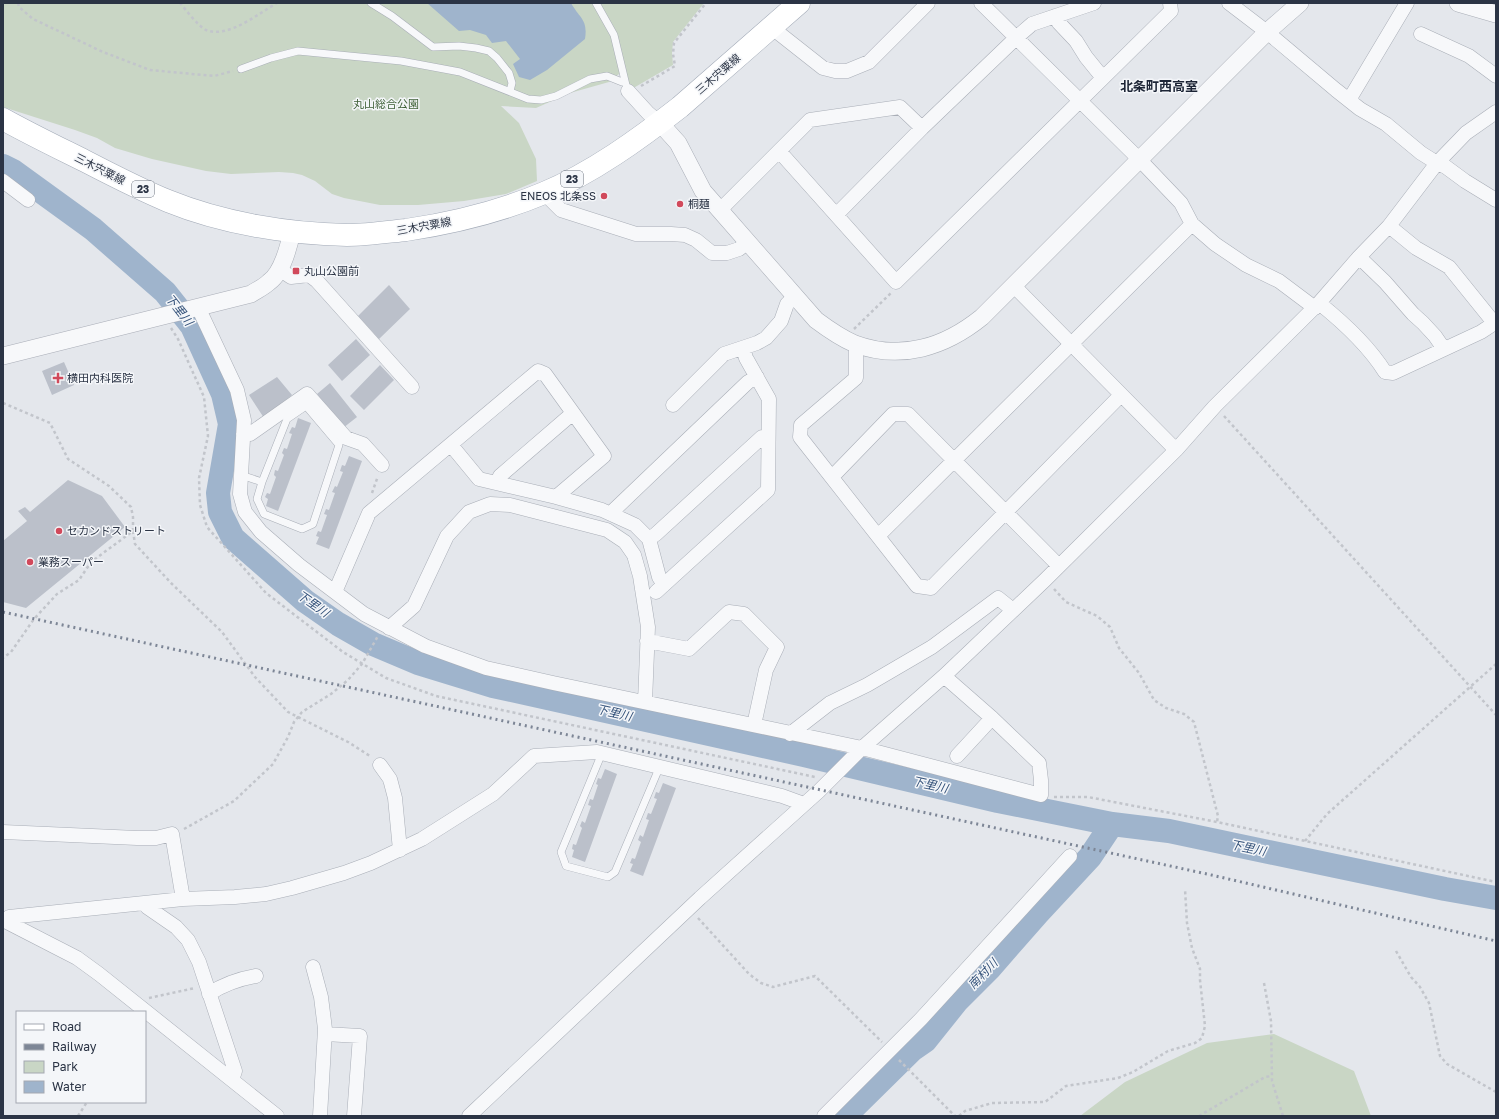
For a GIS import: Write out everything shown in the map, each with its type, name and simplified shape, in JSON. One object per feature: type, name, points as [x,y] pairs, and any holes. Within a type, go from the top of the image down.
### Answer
[{"type":"main road","name":"三木宍粟線","points":[[3,119],[123,180],[168,201],[212,215],[292,231],[349,235],[390,232],[434,226],[472,217],[544,193],[582,174],[660,123],[787,13]]},
{"type":"street","points":[[787,13],[823,68],[834,71],[847,71],[869,62],[928,3]]},
{"type":"street","points":[[981,3],[1140,160],[1181,203],[1192,224],[1214,244],[1246,265],[1279,281],[1317,305],[1356,336],[1375,356],[1385,372],[1393,373],[1495,323],[1449,267],[1416,248],[1389,226]]},
{"type":"street","points":[[836,215],[922,128],[1016,37],[1032,24],[1077,6],[1094,3]]},
{"type":"street","points":[[779,151],[896,282],[1171,11],[1170,3]]},
{"type":"street","points":[[1229,3],[1267,32],[1360,109],[1386,124],[1420,153],[1446,167],[1496,200]]},
{"type":"street","points":[[628,88],[648,113],[660,123],[678,143],[703,191],[816,320],[834,333],[850,341],[880,350],[903,351],[925,348],[946,341],[966,330],[982,317],[1267,32],[1300,3]]},
{"type":"street","points":[[1349,100],[1407,3]]},
{"type":"street","points":[[1465,4],[1496,14]]},
{"type":"street","points":[[1055,16],[1058,23],[1076,41],[1086,57],[1103,78]]},
{"type":"street","points":[[1421,34],[1469,56],[1496,76]]},
{"type":"street","points":[[720,210],[810,120],[900,107],[922,128]]},
{"type":"street","points":[[469,1116],[688,909],[804,804],[860,750],[944,676],[1045,580],[1176,450],[1215,406],[1317,305],[1359,257],[1389,226],[1437,163],[1466,133],[1496,112]]},
{"type":"street","points":[[3,181],[28,200]]},
{"type":"street","points":[[544,193],[561,210],[636,234],[685,235],[696,240],[712,253],[727,253],[739,249],[748,242]]},
{"type":"street","points":[[878,536],[1070,343],[1192,224]]},
{"type":"street","points":[[3,356],[162,315],[251,294],[271,282],[289,248],[292,231]]},
{"type":"street","points":[[1359,257],[1385,282],[1413,314],[1423,323],[1444,349]]},
{"type":"street","points":[[279,269],[291,277],[309,275],[317,281],[412,387]]},
{"type":"street","points":[[1014,286],[1176,450]]},
{"type":"street","points":[[673,405],[724,354],[758,343],[766,338],[781,321],[787,304],[795,296]]},
{"type":"street","points":[[198,307],[237,390],[244,420],[240,494],[245,512],[261,532],[299,565],[364,614],[425,646],[486,668],[754,725],[1041,795],[1039,763],[992,718],[944,676]]},
{"type":"street","points":[[850,341],[856,378],[801,425],[800,437],[917,586],[931,588],[1121,396]]},
{"type":"street","points":[[451,445],[479,479],[556,497],[602,510],[634,525],[649,538],[659,577],[660,589],[768,490],[769,399],[746,358],[743,348]]},
{"type":"street","points":[[335,592],[370,512],[538,372],[546,374],[604,456],[556,497]]},
{"type":"street","points":[[611,514],[748,382],[757,378]]},
{"type":"street","points":[[243,434],[250,434],[307,394],[346,438],[363,444],[382,465]]},
{"type":"street","points":[[497,483],[500,476],[573,413]]},
{"type":"street","points":[[832,477],[893,414],[908,414],[1059,566]]},
{"type":"street","points":[[649,538],[656,534],[762,437],[768,437]]},
{"type":"street","points":[[387,626],[414,606],[447,536],[469,512],[490,504],[510,505],[607,530],[625,542],[634,555],[640,576],[648,627],[645,702]]},
{"type":"street","points":[[790,734],[830,703],[867,685],[932,647],[998,598],[1013,610]]},
{"type":"street","points":[[647,641],[689,649],[729,612],[744,614],[777,647],[766,670],[754,725]]},
{"type":"street","points":[[957,756],[992,718]]},
{"type":"street","points":[[146,1011],[100,974],[77,958],[4,921],[9,917],[183,899],[266,894],[344,873],[400,850],[422,839],[493,794],[534,756],[597,752],[782,796],[804,804]]},
{"type":"street","points":[[380,765],[390,779],[394,798],[400,850]]},
{"type":"street","points":[[3,832],[137,838],[156,838],[172,834],[183,899]]},
{"type":"street","points":[[824,1116],[921,1019],[1070,856]]},
{"type":"street","points":[[146,903],[147,906],[176,927],[188,940],[200,962],[235,1071],[232,1080]]},
{"type":"street","points":[[313,968],[321,997],[325,1034],[320,1116]]},
{"type":"street","points":[[208,990],[241,978],[256,976]]},
{"type":"street","points":[[146,1011],[277,1116]]},
{"type":"street","points":[[325,1034],[360,1036],[354,1116]]},
{"type":"lane","points":[[371,3],[392,16],[433,47],[459,46],[489,51],[497,58],[509,73],[512,83],[510,90]]},
{"type":"lane","points":[[596,3],[614,35],[628,88]]},
{"type":"lane","points":[[241,69],[271,58],[298,51],[401,61],[460,72],[510,90],[528,99],[541,100],[556,96],[590,79],[607,76],[622,82],[628,88]]},
{"type":"lane","points":[[306,406],[339,445],[314,524],[302,529],[264,514],[257,499],[262,482],[287,419],[306,406]]},
{"type":"lane","points":[[241,475],[262,482]]},
{"type":"lane","points":[[602,753],[561,852],[566,866],[608,877],[615,872],[660,766]]},
{"type":"path","points":[[18,3],[19,7],[33,19],[103,52],[150,70],[214,76],[241,69]]},
{"type":"path","points":[[180,3],[204,28],[218,32],[230,29],[254,18],[277,3]]},
{"type":"path","points":[[628,88],[675,66],[672,54],[674,43],[706,3]]},
{"type":"path","points":[[850,341],[891,292],[896,282]]},
{"type":"path","points":[[162,315],[178,339],[204,397],[208,436],[199,478],[200,505],[207,527],[266,593],[343,652],[386,678],[436,696],[831,779]]},
{"type":"path","points":[[3,403],[50,423],[68,459],[110,486],[131,507],[135,544],[170,583],[222,632],[260,682],[288,712],[348,742],[380,765]]},
{"type":"path","points":[[1215,406],[1496,715]]},
{"type":"path","points":[[370,512],[368,506],[382,465]]},
{"type":"path","points":[[3,658],[11,652],[34,619],[57,594],[79,580],[91,562],[133,531]]},
{"type":"path","points":[[1045,580],[1066,602],[1097,616],[1110,627],[1118,648],[1139,673],[1154,700],[1166,708],[1184,714],[1194,722],[1218,816],[1217,822]]},
{"type":"path","points":[[172,834],[192,826],[234,801],[255,782],[273,764],[288,737],[294,722],[302,712],[331,694],[344,683],[362,664],[387,626]]},
{"type":"path","points":[[1305,841],[1327,814],[1496,664]]},
{"type":"path","points":[[1041,795],[1055,798],[1088,797],[1217,822],[1496,882]]},
{"type":"path","points":[[959,1116],[965,1111],[992,1103],[1045,1102],[1066,1086],[1118,1078],[1133,1072],[1168,1051],[1195,1043],[1202,1038],[1205,1026],[1200,969],[1192,948],[1187,923],[1185,889]]},
{"type":"path","points":[[688,909],[750,974],[761,983],[773,987],[815,976],[955,1116]]},
{"type":"path","points":[[1396,951],[1411,977],[1420,987],[1429,1004],[1440,1056],[1447,1064],[1496,1092]]},
{"type":"path","points":[[1264,983],[1271,1021],[1272,1076],[1276,1097],[1283,1116]]},
{"type":"path","points":[[137,1004],[140,1000],[208,990]]},
{"type":"path","points":[[1199,1116],[1265,1077],[1272,1076]]},
{"type":"path","points":[[78,1116],[86,1103]]},
{"type":"green space","name":"丸山総合公園","points":[[3,3],[704,3],[673,42],[673,65],[630,90],[625,72],[619,74],[609,82],[570,93],[536,108],[501,106],[519,123],[536,159],[537,181],[506,194],[464,201],[418,205],[380,205],[344,198],[332,194],[315,181],[293,173],[279,172],[231,174],[206,171],[152,159],[115,148],[97,138],[75,130],[3,107]]},
{"type":"green space","points":[[1274,1034],[1354,1071],[1371,1116],[1080,1116],[1125,1082],[1207,1043]]},
{"type":"water","points":[[427,3],[571,3],[584,23],[586,32],[585,39],[547,70],[530,80],[519,77],[513,64],[520,59],[506,41],[492,43],[486,35],[470,30],[459,31]]},
{"type":"building","points":[[389,285],[410,309],[379,339],[358,316]]},
{"type":"building","points":[[356,339],[370,355],[342,381],[328,365]]},
{"type":"building","name":"横田内科医院","points":[[64,362],[74,385],[52,395],[42,371]]},
{"type":"building","points":[[380,365],[394,380],[364,410],[350,396]]},
{"type":"building","points":[[277,377],[292,395],[264,418],[249,395]]},
{"type":"building","points":[[330,383],[357,417],[343,428],[317,394]]},
{"type":"building","points":[[298,418],[311,423],[278,511],[266,506],[268,499],[265,497],[267,493],[270,494],[276,477],[274,475],[275,470],[278,471],[284,455],[282,453],[284,448],[287,449],[292,434],[289,433],[292,427],[295,428]]},
{"type":"building","points":[[349,456],[362,461],[329,549],[316,544],[319,537],[316,536],[318,531],[321,532],[327,515],[324,514],[326,509],[329,510],[335,493],[332,492],[335,486],[337,487],[343,472],[340,471],[342,465],[345,466]]},
{"type":"building","points":[[68,480],[102,496],[125,527],[26,608],[3,602],[3,541],[27,521],[18,511],[25,507],[30,512]]},
{"type":"building","points":[[605,769],[617,774],[585,862],[572,857],[574,850],[572,849],[573,844],[576,845],[582,828],[580,826],[582,821],[585,823],[591,806],[588,805],[590,799],[593,800],[598,785],[596,784],[598,778],[601,779]]},
{"type":"building","points":[[663,783],[676,788],[643,876],[630,871],[633,864],[630,863],[632,858],[635,859],[641,842],[638,840],[640,835],[643,837],[649,820],[646,819],[648,813],[651,814],[657,799],[654,798],[656,792],[659,793]]},
{"type":"waterway","name":"下里川","points":[[3,166],[13,171],[93,229],[165,292],[192,326],[223,394],[230,424],[218,493],[220,512],[233,538],[305,601],[338,624],[373,644],[418,663],[493,686],[804,755],[998,801],[1112,824],[1169,831],[1445,889],[1496,898]]},
{"type":"waterway","name":"南村川","points":[[845,1116],[912,1050],[925,1041],[957,1001],[989,969],[1090,857],[1112,824]]},
{"type":"railway","points":[[3,612],[1207,874],[1496,941]]},
{"type":"place","name":"ENEOS 北条SS","points":[[604,196]]},
{"type":"place","name":"桐麺","points":[[680,204]]},
{"type":"place","name":"丸山公園前","points":[[296,271]]},
{"type":"place","name":"横田内科医院","points":[[58,378]]},
{"type":"place","name":"セカンドストリート","points":[[59,531]]},
{"type":"place","name":"業務スーパー","points":[[30,562]]},
{"type":"district","name":"北条町西高室","points":[[1159,86]]}]
